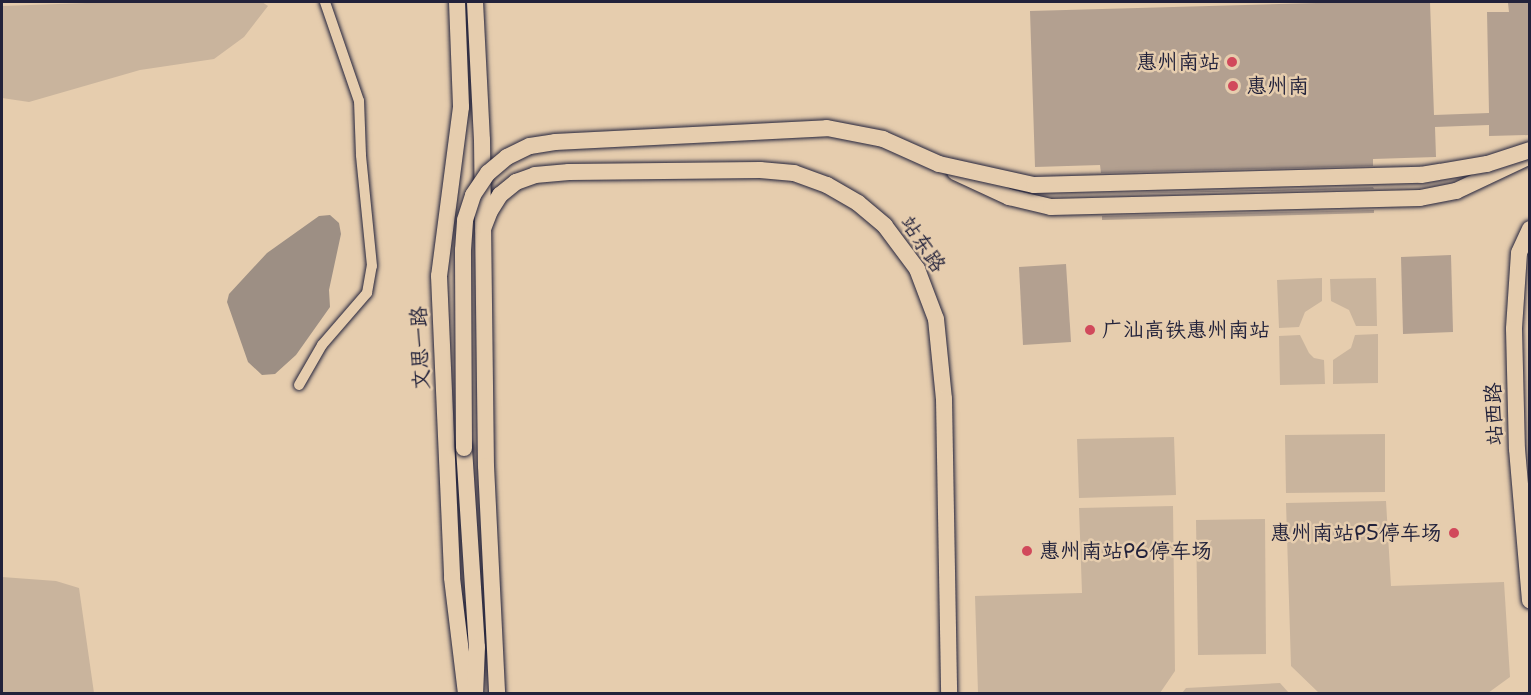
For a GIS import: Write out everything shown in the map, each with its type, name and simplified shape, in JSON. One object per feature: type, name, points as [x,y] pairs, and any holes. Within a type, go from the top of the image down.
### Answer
[{"type":"street","points":[[298,385],[322,345],[367,293],[372,266],[361,154],[360,101],[325,2]]},
{"type":"street","name":"文思一路","points":[[457,2],[461,107],[439,276],[452,578],[466,693]]},
{"type":"street","points":[[475,2],[483,229],[486,466],[496,693]]},
{"type":"street","points":[[475,693],[477,647],[464,448],[465,220],[480,183],[507,157],[530,146],[555,142],[828,128],[883,139],[1010,197],[1051,207],[1420,198],[1456,191],[1530,156]]},
{"type":"street","points":[[939,164],[1034,185],[1421,175],[1487,164],[1530,150]]},
{"type":"street","name":"站东路","points":[[483,229],[490,211],[501,195],[516,182],[535,175],[569,172],[760,170],[794,173],[827,185],[858,203],[885,226],[917,268],[936,319],[944,399],[949,693]]},
{"type":"street","name":"站西路","points":[[1530,229],[1518,253],[1514,329],[1517,449],[1530,600]]},
{"type":"shaded area","points":[[115,2],[262,2],[268,6],[244,37],[214,59],[140,70],[29,102],[2,98],[2,6]]},
{"type":"shaded area","points":[[330,215],[339,223],[341,234],[329,290],[330,307],[296,355],[275,374],[262,375],[248,362],[227,302],[229,294],[267,253],[319,216]]},
{"type":"shaded area","points":[[1322,278],[1322,301],[1305,312],[1299,327],[1279,328],[1277,280]]},
{"type":"shaded area","points":[[1376,278],[1377,326],[1356,326],[1349,310],[1331,301],[1330,279]]},
{"type":"shaded area","points":[[1378,334],[1378,383],[1333,384],[1333,360],[1351,348],[1355,335]]},
{"type":"shaded area","points":[[1300,335],[1309,353],[1314,358],[1324,360],[1325,384],[1280,385],[1279,336]]},
{"type":"shaded area","points":[[1385,434],[1385,492],[1286,493],[1285,435]]},
{"type":"shaded area","points":[[1174,437],[1176,495],[1079,498],[1077,439]]},
{"type":"shaded area","points":[[1386,501],[1391,586],[1504,582],[1510,677],[1488,693],[1319,693],[1291,666],[1286,503]]},
{"type":"shaded area","points":[[1173,506],[1175,671],[1160,693],[978,693],[975,596],[1082,593],[1079,508]]},
{"type":"shaded area","points":[[1265,519],[1266,654],[1198,655],[1196,520]]},
{"type":"shaded area","points":[[2,577],[56,581],[79,588],[94,693],[2,693]]},
{"type":"shaded area","points":[[1280,683],[1289,693],[1182,693],[1186,688]]},
{"type":"building","name":"惠州南站","points":[[1430,2],[1434,115],[1489,113],[1487,12],[1509,12],[1508,3],[1530,3],[1530,135],[1489,136],[1489,125],[1435,127],[1436,157],[1373,159],[1373,166],[1101,173],[1100,165],[1035,167],[1030,11]]},
{"type":"building","points":[[1373,187],[1374,189],[1101,194]]},
{"type":"building","points":[[1374,210],[1374,213],[1102,220],[1102,216]]},
{"type":"building","points":[[1451,255],[1453,332],[1403,334],[1401,257]]},
{"type":"building","points":[[1066,264],[1071,342],[1023,345],[1019,267]]},
{"type":"place","name":"惠州南站","points":[[1232,62]]},
{"type":"place","name":"惠州南","points":[[1233,86]]},
{"type":"place","name":"广汕高铁惠州南站","points":[[1090,330]]},
{"type":"place","name":"惠州南站P5停车场","points":[[1454,533]]},
{"type":"place","name":"惠州南站P6停车场","points":[[1027,551]]}]
